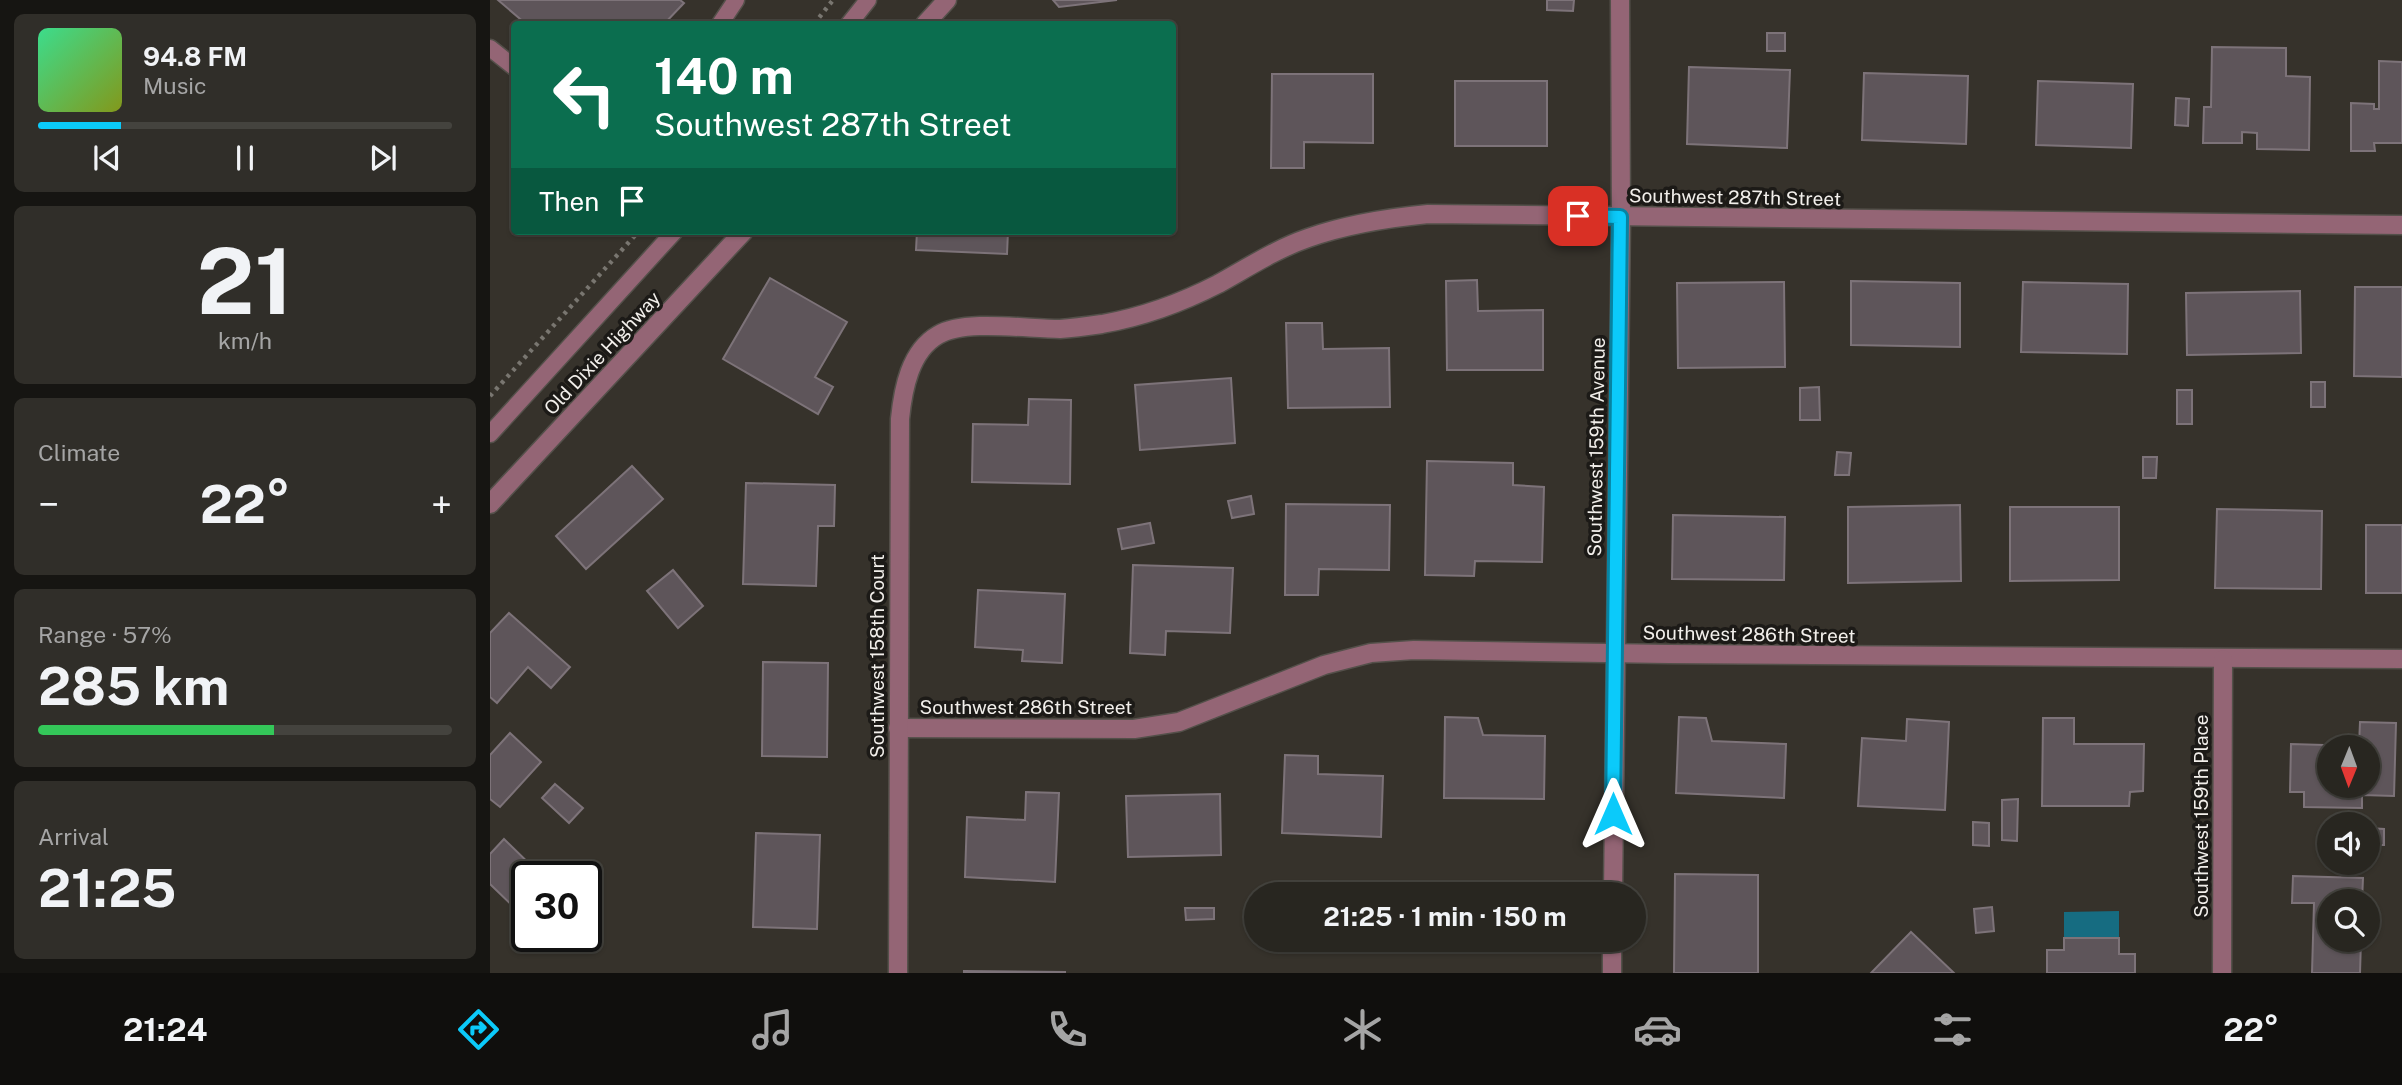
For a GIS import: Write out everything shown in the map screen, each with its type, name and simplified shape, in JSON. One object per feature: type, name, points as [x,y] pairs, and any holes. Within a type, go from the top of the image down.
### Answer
[{"type":"street","points":[[928,21],[947,0]]},
{"type":"street","name":"Southwest 159th Avenue","points":[[1613,882],[1620,217],[1619,0]]},
{"type":"street","name":"Southwest 287th Street","points":[[925,344],[958,327],[1062,329],[1139,316],[1187,298],[1306,238],[1346,226],[1428,214],[2402,225]]},
{"type":"street","name":"Old Dixie Highway","points":[[490,504],[740,235]]},
{"type":"street","name":"Southwest 158th Court","points":[[898,973],[900,419],[903,392],[911,369],[925,344]]},
{"type":"street","name":"Southwest 286th Street","points":[[898,728],[1134,729],[1180,722],[1324,665],[1371,653],[1415,650],[2402,659]]},
{"type":"street","name":"Southwest 159th Place","points":[[2222,973],[2223,659]]},
{"type":"street","points":[[1612,952],[1612,973]]},
{"type":"lane","points":[[722,21],[736,0]]},
{"type":"lane","points":[[851,21],[868,0]]},
{"type":"lane","points":[[490,48],[511,65]]},
{"type":"lane","points":[[490,434],[671,235]]},
{"type":"path","points":[[816,21],[833,0]]},
{"type":"path","points":[[490,396],[635,235]]},
{"type":"water","points":[[2119,911],[2119,938],[2064,938],[2064,912]]},
{"type":"building","points":[[498,0],[680,0],[684,3],[667,21],[522,21]]},
{"type":"building","points":[[1053,0],[1117,0],[1059,7]]},
{"type":"building","points":[[1547,0],[1574,0],[1573,11],[1547,10]]},
{"type":"building","points":[[1767,33],[1785,33],[1785,51],[1767,51]]},
{"type":"building","points":[[2212,47],[2286,48],[2286,76],[2310,77],[2309,150],[2257,149],[2257,133],[2242,132],[2242,143],[2203,143],[2204,107],[2211,107]]},
{"type":"building","points":[[2379,61],[2402,62],[2402,143],[2374,143],[2375,151],[2351,151],[2351,103],[2374,104],[2374,109],[2379,109]]},
{"type":"building","points":[[1689,67],[1790,70],[1787,148],[1687,144]]},
{"type":"building","points":[[1864,73],[1968,76],[1966,144],[1862,140]]},
{"type":"building","points":[[1272,74],[1373,74],[1373,143],[1304,142],[1304,168],[1271,168]]},
{"type":"building","points":[[1455,81],[1547,81],[1547,146],[1455,146]]},
{"type":"building","points":[[2038,81],[2133,84],[2131,148],[2036,145]]},
{"type":"building","points":[[2176,98],[2189,99],[2188,126],[2175,125]]},
{"type":"building","points":[[917,235],[1008,235],[1007,254],[916,250]]},
{"type":"building","points":[[770,278],[847,322],[815,377],[833,387],[818,414],[723,359]]},
{"type":"building","points":[[1477,280],[1478,311],[1543,310],[1543,370],[1447,370],[1446,281]]},
{"type":"building","points":[[1851,281],[1960,283],[1960,347],[1851,345]]},
{"type":"building","points":[[1784,282],[1785,367],[1678,368],[1677,283]]},
{"type":"building","points":[[2023,282],[2128,284],[2127,354],[2021,352]]},
{"type":"building","points":[[2355,287],[2402,287],[2402,377],[2354,376]]},
{"type":"building","points":[[2300,291],[2301,353],[2187,355],[2186,293]]},
{"type":"building","points":[[1286,323],[1322,323],[1323,349],[1389,348],[1390,407],[1288,408]]},
{"type":"building","points":[[1231,378],[1235,443],[1140,450],[1135,385]]},
{"type":"building","points":[[2311,382],[2325,382],[2325,407],[2311,407]]},
{"type":"building","points":[[1819,387],[1820,420],[1800,420],[1800,388]]},
{"type":"building","points":[[2177,390],[2192,390],[2192,424],[2177,424]]},
{"type":"building","points":[[1029,399],[1071,400],[1070,484],[972,482],[973,424],[1028,425]]},
{"type":"building","points":[[1837,452],[1851,453],[1849,475],[1835,475]]},
{"type":"building","points":[[2143,457],[2157,457],[2156,478],[2143,478]]},
{"type":"building","points":[[1427,461],[1513,463],[1513,485],[1544,487],[1542,562],[1475,561],[1474,576],[1425,575]]},
{"type":"building","points":[[632,466],[663,499],[586,569],[556,536]]},
{"type":"building","points":[[746,483],[835,485],[834,526],[818,526],[816,586],[743,584]]},
{"type":"building","points":[[1251,496],[1254,514],[1232,518],[1228,501]]},
{"type":"building","points":[[1286,504],[1390,505],[1389,570],[1319,569],[1318,595],[1285,595]]},
{"type":"building","points":[[1960,505],[1961,581],[1848,583],[1848,507]]},
{"type":"building","points":[[2010,507],[2119,507],[2119,580],[2010,581]]},
{"type":"building","points":[[2217,509],[2322,511],[2321,589],[2215,588]]},
{"type":"building","points":[[1673,515],[1785,517],[1784,580],[1672,579]]},
{"type":"building","points":[[1150,523],[1154,543],[1122,549],[1118,529]]},
{"type":"building","points":[[2366,525],[2402,525],[2402,593],[2366,593]]},
{"type":"building","points":[[1133,565],[1233,568],[1230,633],[1166,631],[1165,655],[1130,653]]},
{"type":"building","points":[[673,570],[703,606],[678,628],[647,591]]},
{"type":"building","points":[[978,590],[1065,594],[1062,663],[1022,661],[1023,650],[975,647]]},
{"type":"building","points":[[509,613],[570,667],[551,688],[528,667],[497,703],[490,697],[490,633]]},
{"type":"building","points":[[763,662],[828,663],[827,757],[762,756]]},
{"type":"building","points":[[1445,717],[1478,718],[1483,735],[1545,736],[1544,799],[1444,798]]},
{"type":"building","points":[[1679,717],[1706,718],[1712,741],[1786,744],[1784,798],[1676,793]]},
{"type":"building","points":[[2043,718],[2074,718],[2074,744],[2144,744],[2143,791],[2130,792],[2129,806],[2042,806]]},
{"type":"building","points":[[1907,719],[1949,722],[1945,810],[1858,806],[1862,738],[1906,741]]},
{"type":"building","points":[[2360,722],[2396,723],[2394,796],[2380,796],[2380,735],[2359,735]]},
{"type":"building","points":[[510,733],[541,762],[500,807],[490,799],[490,755]]},
{"type":"building","points":[[2291,744],[2317,745],[2317,798],[2362,798],[2362,808],[2304,807],[2304,792],[2290,792]]},
{"type":"building","points":[[1285,755],[1318,756],[1318,774],[1383,776],[1381,837],[1282,833]]},
{"type":"building","points":[[555,784],[583,808],[569,823],[542,798]]},
{"type":"building","points":[[1026,792],[1059,793],[1055,882],[965,877],[967,817],[1025,820]]},
{"type":"building","points":[[1220,794],[1221,855],[1128,857],[1126,796]]},
{"type":"building","points":[[2018,799],[2017,841],[2002,840],[2002,800]]},
{"type":"building","points":[[1973,822],[1989,823],[1989,846],[1973,845]]},
{"type":"building","points":[[2380,829],[2384,829],[2384,845],[2380,845]]},
{"type":"building","points":[[756,833],[820,835],[817,929],[753,927]]},
{"type":"building","points":[[504,839],[527,861],[511,861],[511,904],[490,884],[490,854]]},
{"type":"building","points":[[1675,874],[1758,875],[1758,973],[1674,973]]},
{"type":"building","points":[[2293,876],[2363,878],[2363,889],[2317,889],[2317,952],[2361,952],[2360,973],[2312,973],[2314,903],[2292,903]]},
{"type":"building","points":[[1992,907],[1994,931],[1976,933],[1974,909]]},
{"type":"building","points":[[1185,908],[1214,908],[1214,919],[1186,920]]},
{"type":"building","points":[[1911,932],[1954,973],[1871,973]]},
{"type":"building","points":[[2064,938],[2119,938],[2119,954],[2135,954],[2135,973],[2047,973],[2047,950],[2064,950]]},
{"type":"building","points":[[1065,972],[1065,973],[964,973]]},
{"type":"route","points":[[1578,216],[1620,217],[1613,814]]}]
